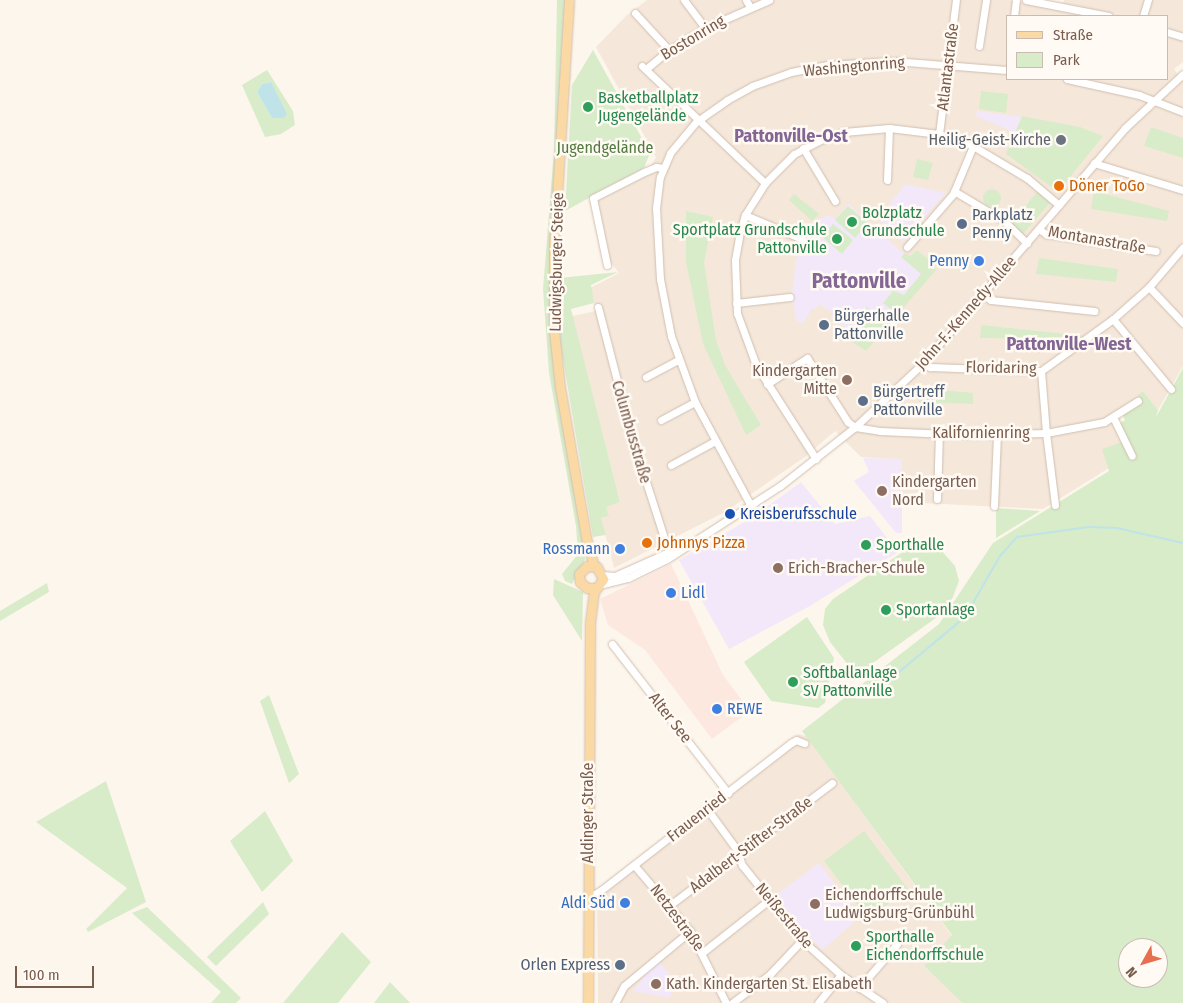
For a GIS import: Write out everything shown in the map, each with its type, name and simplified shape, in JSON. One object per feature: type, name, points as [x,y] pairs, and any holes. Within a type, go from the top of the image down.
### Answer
[{"type":"main road","name":"Ludwigsburger Steige","points":[[569,0],[553,298],[557,366],[587,542]]},
{"type":"main road","points":[[587,542],[594,566],[602,575],[594,587],[579,578],[584,568],[587,542]]},
{"type":"main road","points":[[584,568],[594,566]]},
{"type":"main road","name":"Aldinger Straße","points":[[588,1003],[590,623],[594,587]]},
{"type":"street","points":[[684,0],[705,28]]},
{"type":"street","name":"Bostonring","points":[[699,120],[644,67],[748,3],[769,0]]},
{"type":"street","name":"Atlantastraße","points":[[939,134],[956,0]]},
{"type":"street","points":[[979,46],[986,0]]},
{"type":"street","points":[[1014,15],[1016,0]]},
{"type":"street","points":[[1026,0],[1103,15]]},
{"type":"street","points":[[1143,15],[1148,0]]},
{"type":"street","points":[[635,13],[669,50]]},
{"type":"street","points":[[1168,32],[1183,37]]},
{"type":"street","name":"Washingtonring","points":[[750,506],[695,402],[678,360],[663,296],[657,250],[657,192],[663,168],[678,142],[699,120],[752,86],[793,72],[827,65],[894,61],[1006,70]]},
{"type":"street","name":"John-F.-Kennedy-Allee","points":[[594,587],[628,578],[750,506],[816,459],[855,427],[922,364],[1094,163],[1153,100],[1183,74]]},
{"type":"street","points":[[1070,80],[1153,100],[1183,112]]},
{"type":"street","points":[[699,120],[765,183]]},
{"type":"street","points":[[887,180],[889,128]]},
{"type":"street","points":[[816,459],[767,384],[748,349],[736,302],[735,260],[745,215],[765,183],[803,148],[844,132],[889,128],[939,134],[973,146],[1027,178],[1059,205]]},
{"type":"street","points":[[907,247],[954,191],[973,146]]},
{"type":"street","points":[[803,148],[835,201]]},
{"type":"street","points":[[1094,163],[1183,190]]},
{"type":"street","points":[[608,265],[593,198],[644,172],[656,167],[663,168]]},
{"type":"street","points":[[954,191],[1000,218],[1027,243]]},
{"type":"street","points":[[745,215],[802,239]]},
{"type":"street","name":"Montanastraße","points":[[1039,229],[1046,234],[1156,251]]},
{"type":"street","name":"Floridaring","points":[[922,364],[930,367],[1041,371],[1113,319],[1149,287],[1182,252]]},
{"type":"street","points":[[1149,287],[1183,323]]},
{"type":"street","points":[[983,295],[998,301],[1094,311]]},
{"type":"street","points":[[736,302],[790,297]]},
{"type":"street","name":"Columbusstraße","points":[[598,307],[632,438],[667,547],[672,553]]},
{"type":"street","points":[[1113,319],[1172,390]]},
{"type":"street","points":[[767,384],[808,358],[848,422],[855,427]]},
{"type":"street","points":[[646,377],[678,360]]},
{"type":"street","name":"Kalifornienring","points":[[855,427],[880,431],[997,435],[1046,433],[1041,371]]},
{"type":"street","points":[[1056,505],[1046,433],[1081,428],[1113,417],[1138,401]]},
{"type":"street","points":[[661,420],[695,402]]},
{"type":"street","points":[[1113,417],[1132,456]]},
{"type":"street","points":[[937,499],[939,433]]},
{"type":"street","points":[[994,506],[997,435]]},
{"type":"street","points":[[671,465],[715,441]]},
{"type":"street","name":"John-F.-Kennedy-Allee","points":[[602,575],[615,576],[664,554],[672,553]]},
{"type":"street","name":"Alter See","points":[[612,644],[728,793]]},
{"type":"street","name":"Frauenried","points":[[589,897],[634,865],[794,741],[804,743]]},
{"type":"street","name":"Adalbert-Stifter-Straße","points":[[670,905],[832,783]]},
{"type":"street","name":"Neißestraße","points":[[707,809],[769,900],[802,940],[858,988],[884,1003],[890,1003]]},
{"type":"street","name":"Netzestraße","points":[[634,865],[670,905],[690,931],[703,952],[726,1003]]},
{"type":"street","points":[[703,952],[769,900]]},
{"type":"street","points":[[615,1003],[624,986],[690,931]]},
{"type":"street","points":[[732,1003],[770,974],[802,940]]},
{"type":"street","points":[[858,988],[897,944]]},
{"type":"street","points":[[818,1003],[842,975]]},
{"type":"shaded area","points":[[647,0],[1008,0],[1062,9],[1064,0],[1183,0],[1183,62],[1174,69],[1183,81],[1183,366],[1158,410],[1145,394],[1111,416],[1123,442],[1125,458],[1043,509],[902,502],[902,460],[861,457],[835,431],[805,457],[725,512],[614,568],[601,518],[606,506],[620,502],[572,316],[596,311],[590,288],[619,273],[608,259],[596,198],[647,173],[656,157],[596,47],[626,16]]},
{"type":"shaded area","points":[[977,111],[1037,119],[1016,133],[976,116]]},
{"type":"shaded area","points":[[906,184],[946,193],[918,225],[921,228],[910,241],[907,238],[903,242],[877,219]]},
{"type":"shaded area","points":[[848,204],[927,274],[870,341],[831,319],[834,313],[819,304],[815,310],[812,308],[803,324],[796,320],[792,295],[796,260],[815,223],[827,215],[836,219]]},
{"type":"shaded area","name":"Kindergarten Nord","points":[[863,458],[902,459],[902,533],[896,533],[854,481],[869,472]]},
{"type":"shaded area","name":"Erich-Bracher-Schule","points":[[801,482],[835,524],[870,516],[898,552],[808,607],[729,649],[679,560],[751,518]]},
{"type":"shaded area","points":[[671,564],[723,675],[750,711],[712,739],[645,650],[608,625],[600,599]]},
{"type":"shaded area","points":[[798,734],[806,736],[952,936],[924,966],[962,1003],[598,1003],[597,889]]},
{"type":"shaded area","name":"Eichendorffschule Ludwigsburg-Grünbühl","points":[[819,863],[860,917],[822,950],[775,896]]},
{"type":"shaded area","name":"Kath. Kindergarten St. Elisabeth","points":[[659,962],[674,980],[670,998],[634,991],[646,973]]},
{"type":"green space","points":[[557,0],[568,0],[551,276],[585,560],[572,584],[565,581],[562,574],[578,554],[576,526],[549,373],[543,289],[554,151]]},
{"type":"green space","name":"Jugendgelände","points":[[593,50],[650,153],[644,168],[565,211],[572,85]]},
{"type":"green space","points":[[267,70],[293,111],[295,125],[281,134],[265,137],[242,85]],"holes":[[[271,82],[272,118],[257,92],[262,84]]]},
{"type":"green space","points":[[981,91],[1008,94],[1006,113],[979,109]]},
{"type":"green space","points":[[1022,116],[1080,127],[1103,136],[1058,192],[1006,154]]},
{"type":"green space","points":[[1151,127],[1183,138],[1183,158],[1144,146]]},
{"type":"green space","points":[[917,159],[933,163],[928,180],[913,177]]},
{"type":"green space","points":[[992,189],[998,192],[1001,198],[998,204],[992,207],[986,204],[983,198],[986,192]]},
{"type":"green space","points":[[1038,191],[1050,203],[1022,235],[1010,224]]},
{"type":"green space","points":[[1094,191],[1169,211],[1167,221],[1091,209]]},
{"type":"green space","points":[[794,194],[819,214],[812,221],[789,200]]},
{"type":"green space","name":"Bolzplatz Grundschule","points":[[848,206],[868,223],[855,238],[835,220]]},
{"type":"green space","points":[[686,211],[713,217],[704,263],[716,340],[725,365],[761,425],[746,435],[703,344],[686,262]]},
{"type":"green space","name":"Sportplatz Grundschule Pattonville","points":[[833,224],[853,240],[842,254],[822,237]]},
{"type":"green space","points":[[917,250],[935,265],[936,270],[866,351],[845,337],[849,329],[854,332],[868,314],[864,310],[866,307],[886,321],[893,311],[883,303],[893,291],[883,288],[881,278],[888,272],[901,274],[903,285],[894,291],[904,295],[921,274],[901,257],[905,253],[910,256]]},
{"type":"green space","points":[[1039,258],[1118,269],[1116,282],[1036,274]]},
{"type":"green space","points":[[618,272],[591,285],[594,303],[571,309],[620,502],[606,507],[609,516],[601,518],[606,535],[593,537],[560,341],[559,278]]},
{"type":"green space","points":[[981,325],[1086,336],[1066,352],[1056,339],[980,338]]},
{"type":"green space","points":[[1183,368],[1183,1003],[962,1003],[924,966],[952,935],[802,731],[939,624],[993,543],[1109,471],[1102,449],[1125,441],[1117,425],[1125,420],[1121,412],[1138,401],[1138,395],[1143,391],[1158,410],[1156,417]]},
{"type":"green space","points":[[920,388],[973,393],[973,404],[919,402]]},
{"type":"green space","points":[[996,508],[1040,511],[996,538]]},
{"type":"green space","name":"Sportanlage","points":[[919,544],[941,550],[955,566],[959,581],[951,602],[947,610],[856,675],[830,642],[823,625],[825,609],[833,599],[907,549]]},
{"type":"green space","points":[[554,579],[583,592],[582,641],[553,595]]},
{"type":"green space","points":[[47,583],[49,592],[0,621],[0,611]]},
{"type":"green space","name":"Softballanlage SV Pattonville","points":[[807,617],[834,658],[825,703],[818,708],[771,701],[744,662]]},
{"type":"green space","points":[[269,695],[299,774],[289,783],[260,701]]},
{"type":"green space","points":[[106,781],[146,902],[88,932],[86,929],[127,888],[36,822]]},
{"type":"green space","points":[[265,811],[293,861],[262,892],[230,841]]},
{"type":"green space","points":[[864,831],[908,889],[868,919],[824,861]]},
{"type":"green space","points":[[263,902],[269,914],[216,966],[207,957]]},
{"type":"green space","points":[[147,907],[241,998],[236,1003],[211,1003],[221,992],[132,913]]},
{"type":"green space","points":[[342,932],[371,962],[338,1003],[283,1003]]},
{"type":"green space","points":[[390,982],[410,1003],[374,1003]]},
{"type":"water","points":[[271,82],[287,114],[284,118],[272,118],[257,92],[262,84]]},
{"type":"waterway","points":[[875,692],[965,617],[1000,556],[1017,537],[1088,527],[1117,528],[1183,543]]},
{"type":"place","name":"Basketballplatz Jugengelände","points":[[588,107]]},
{"type":"place","name":"Heilig-Geist-Kirche","points":[[1061,140]]},
{"type":"place","name":"Döner ToGo","points":[[1059,186]]},
{"type":"place","name":"Bolzplatz Grundschule","points":[[852,222]]},
{"type":"place","name":"Parkplatz Penny","points":[[962,224]]},
{"type":"place","name":"Sportplatz Grundschule Pattonville","points":[[837,239]]},
{"type":"place","name":"Penny","points":[[979,261]]},
{"type":"place","name":"Bürgerhalle Pattonville","points":[[824,325]]},
{"type":"place","name":"Kindergarten Mitte","points":[[847,380]]},
{"type":"place","name":"Bürgertreff Pattonville","points":[[863,401]]},
{"type":"place","name":"Kindergarten Nord","points":[[882,491]]},
{"type":"place","name":"Kreisberufsschule","points":[[730,514]]},
{"type":"place","name":"Johnnys Pizza","points":[[647,543]]},
{"type":"place","name":"Sporthalle","points":[[866,545]]},
{"type":"place","name":"Rossmann","points":[[620,549]]},
{"type":"place","name":"Erich-Bracher-Schule","points":[[778,568]]},
{"type":"place","name":"Lidl","points":[[671,593]]},
{"type":"place","name":"Sportanlage","points":[[886,610]]},
{"type":"place","name":"Softballanlage SV Pattonville","points":[[793,682]]},
{"type":"place","name":"REWE","points":[[717,709]]},
{"type":"place","name":"Aldi Süd","points":[[625,903]]},
{"type":"place","name":"Eichendorffschule Ludwigsburg-Grünbühl","points":[[815,904]]},
{"type":"place","name":"Sporthalle Eichendorffschule","points":[[856,946]]},
{"type":"place","name":"Orlen Express","points":[[620,965]]},
{"type":"place","name":"Kath. Kindergarten St. Elisabeth","points":[[656,984]]},
{"type":"district","name":"Pattonville-Ost","points":[[791,136]]},
{"type":"district","name":"Pattonville","points":[[859,281]]},
{"type":"district","name":"Pattonville-West","points":[[1069,344]]}]
